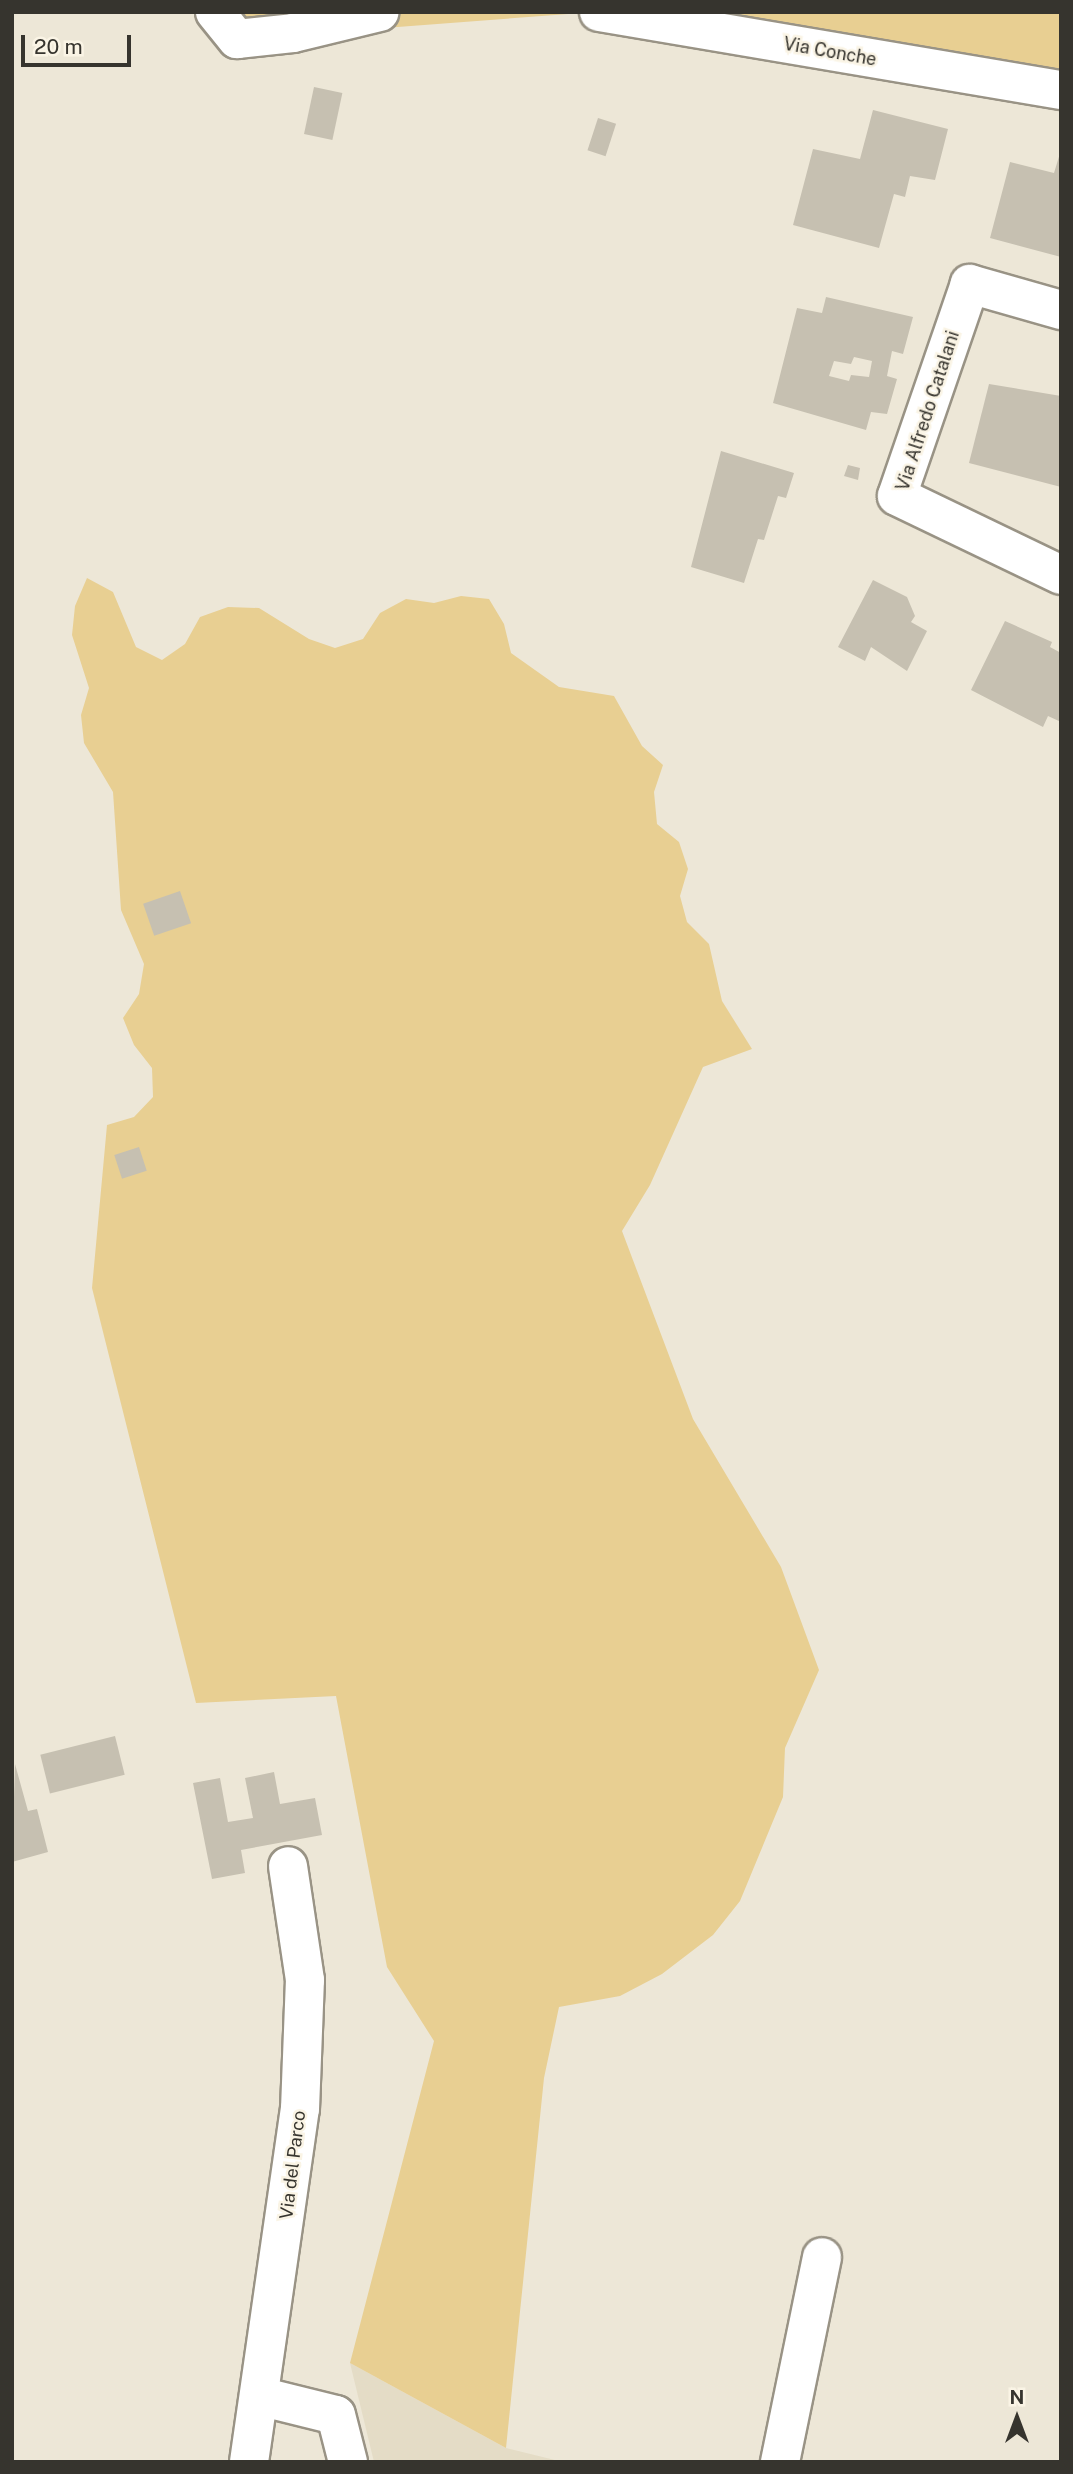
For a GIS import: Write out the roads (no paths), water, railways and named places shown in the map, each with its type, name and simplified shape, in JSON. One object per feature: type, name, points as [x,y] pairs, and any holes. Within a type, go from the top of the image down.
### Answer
[{"type":"street","points":[[215,12],[237,39],[293,33],[380,12]]},
{"type":"street","name":"Via Conche","points":[[599,12],[1061,90]]},
{"type":"street","name":"Via Alfredo Catalani","points":[[1061,310],[970,284],[897,496],[1061,575]]},
{"type":"street","name":"Via del Parco","points":[[249,2462],[300,2109],[305,1980],[288,1866]]},
{"type":"street","points":[[780,2462],[822,2257]]},
{"type":"street","points":[[259,2396],[336,2414],[348,2462]]}]
